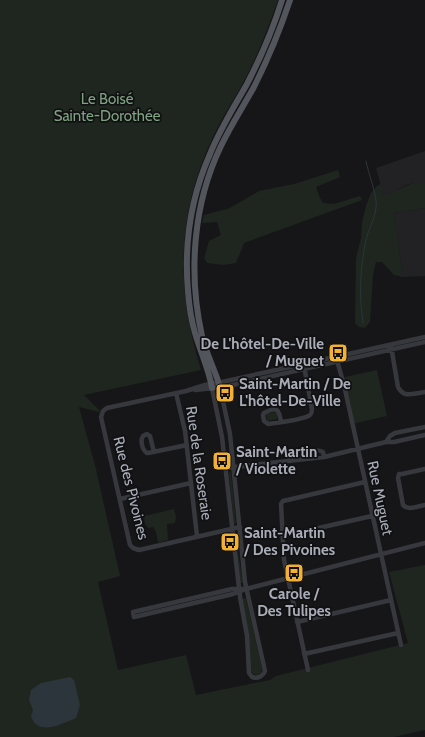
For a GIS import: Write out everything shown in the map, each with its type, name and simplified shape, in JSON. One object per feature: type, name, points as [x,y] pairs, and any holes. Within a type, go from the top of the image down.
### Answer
[{"type":"main road","points":[[212,386],[195,332],[188,293],[187,253],[192,211],[198,185],[211,151],[257,65],[282,0]]},
{"type":"main road","points":[[220,385],[203,339],[196,302],[194,253],[199,215],[216,156],[265,64],[290,0]]},
{"type":"street","points":[[391,347],[425,337]]},
{"type":"street","points":[[391,347],[425,342]]},
{"type":"street","name":"Rue des Pivoines","points":[[240,527],[139,550],[134,549],[130,545],[101,417],[102,412],[107,408],[220,385],[391,347]]},
{"type":"street","points":[[391,347],[400,391],[403,394],[425,392]]},
{"type":"street","name":"Rue Muguet","points":[[336,359],[344,385],[401,645]]},
{"type":"street","points":[[281,422],[306,417],[311,413],[312,409],[304,366]]},
{"type":"street","points":[[212,386],[220,421],[239,591],[247,636],[249,673],[252,677],[257,678],[263,675],[265,671],[246,589],[234,468],[228,423],[220,385]]},
{"type":"street","name":"Rue de la Roseraie","points":[[176,393],[183,419],[187,445],[197,536]]},
{"type":"street","points":[[386,442],[390,436],[395,434],[425,427]]},
{"type":"street","points":[[226,468],[324,457],[386,442],[394,442],[425,435]]},
{"type":"street","points":[[154,452],[187,445]]},
{"type":"street","points":[[425,469],[399,474],[398,478],[403,505],[405,507],[409,508],[425,505]]},
{"type":"street","points":[[308,670],[284,560],[281,504],[284,501],[365,482]]},
{"type":"street","points":[[120,499],[191,483]]},
{"type":"street","points":[[283,536],[372,516]]},
{"type":"street","points":[[239,591],[232,589],[133,612],[134,617],[288,579],[425,543]]},
{"type":"street","points":[[297,622],[391,600]]},
{"type":"street","points":[[304,654],[398,633]]},
{"type":"shaded area","points":[[425,151],[425,183],[413,183],[406,185],[384,197],[376,168]]},
{"type":"shaded area","points":[[425,208],[425,276],[403,277],[394,213]]},
{"type":"shaded area","points":[[70,677],[74,680],[80,705],[76,718],[57,726],[39,726],[34,722],[31,716],[33,710],[29,700],[31,690],[41,683]]},
{"type":"green space","name":"Le Boisé Sainte-Dorothée","points":[[0,0],[278,0],[254,61],[213,137],[201,166],[192,194],[186,223],[184,281],[187,310],[201,370],[84,395],[100,411],[99,412],[79,407],[96,469],[120,576],[98,582],[118,670],[186,655],[196,695],[270,680],[276,676],[408,643],[389,572],[425,565],[425,730],[394,737],[0,737]]},
{"type":"green space","points":[[338,170],[340,177],[316,187],[323,203],[334,204],[360,196],[362,200],[244,243],[236,263],[224,265],[207,263],[204,258],[209,241],[221,235],[217,222],[202,223],[204,215],[230,208],[259,191],[294,184]]},
{"type":"green space","points":[[413,183],[425,183],[425,208],[394,213],[403,277],[394,275],[382,262],[376,262],[373,275],[370,322],[365,328],[359,327],[355,323],[356,258],[366,206],[371,193],[381,184],[384,196]]},
{"type":"green space","points":[[377,370],[387,416],[352,424],[344,385],[345,377]]},
{"type":"green space","points":[[274,412],[277,414],[277,419],[267,421],[266,414]]},
{"type":"green space","points":[[231,472],[236,523],[234,523],[229,473]]},
{"type":"green space","points":[[174,509],[176,517],[175,523],[167,524],[168,540],[158,543],[156,532],[153,527],[148,528],[145,524],[144,516]]},
{"type":"green space","points":[[237,545],[243,583],[240,583]]},
{"type":"green space","points":[[246,598],[262,669],[261,673],[256,675],[251,671],[242,599]]},
{"type":"waterway","points":[[363,323],[361,292],[362,261],[368,232],[376,208],[374,191],[366,161]]},
{"type":"place","name":"De L'hôtel-De-Ville / Muguet","points":[[338,353]]},
{"type":"place","name":"Saint-Martin / De L'hôtel-De-Ville","points":[[225,393]]},
{"type":"place","name":"Saint-Martin / Violette","points":[[222,461]]},
{"type":"place","name":"Saint-Martin / Des Pivoines","points":[[230,542]]},
{"type":"place","name":"Carole / Des Tulipes","points":[[294,573]]}]
